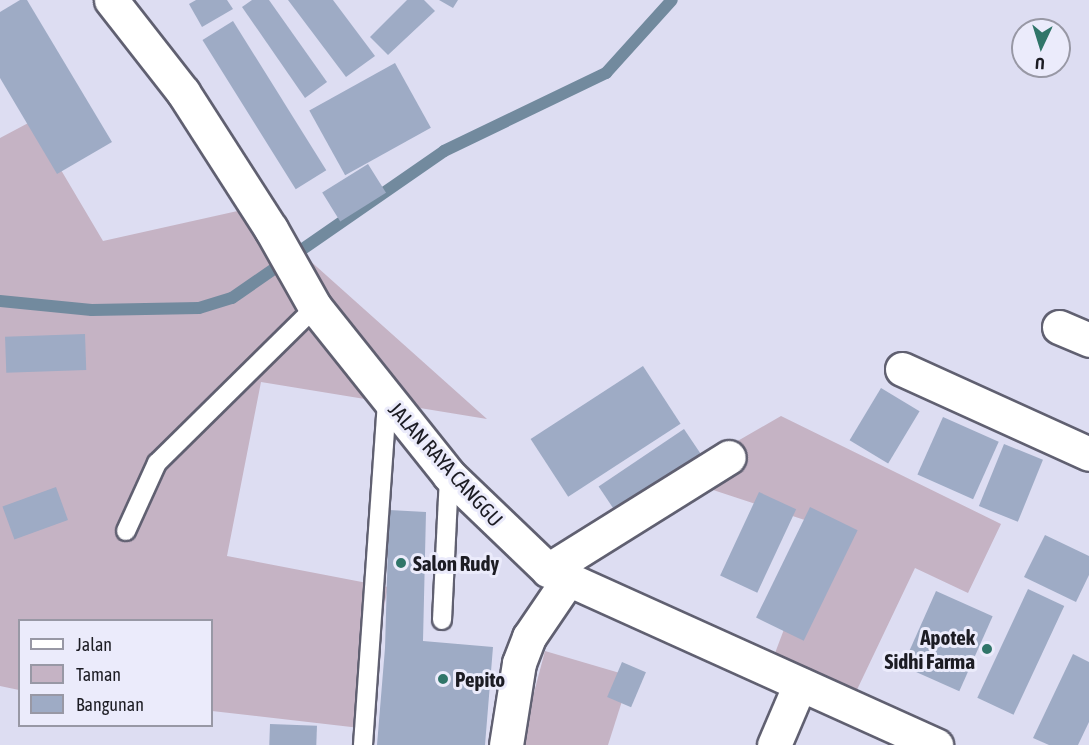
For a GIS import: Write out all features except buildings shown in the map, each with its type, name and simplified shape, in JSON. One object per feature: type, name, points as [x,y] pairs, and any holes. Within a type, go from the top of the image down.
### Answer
[{"type":"main road","name":"JALAN RAYA CANGGU","points":[[111,0],[183,92],[271,229],[315,307],[449,475],[558,575],[936,745]]},
{"type":"main road","points":[[1059,327],[1089,340]]},
{"type":"main road","points":[[902,369],[1089,454]]},
{"type":"main road","points":[[506,745],[526,646],[558,575],[729,457]]},
{"type":"main road","points":[[782,743],[800,684]]},
{"type":"lane","points":[[126,531],[157,463],[315,307]]},
{"type":"lane","points":[[363,745],[387,398]]},
{"type":"lane","points":[[442,620],[449,475]]},
{"type":"green space","points":[[32,121],[103,241],[251,208],[487,419],[261,382],[227,556],[388,587],[360,728],[213,711],[213,619],[18,619],[18,690],[0,686],[0,138]]},
{"type":"green space","points":[[781,416],[1001,524],[968,593],[915,568],[854,696],[769,669],[823,526],[701,486],[722,450]]},
{"type":"green space","points":[[545,651],[630,676],[608,745],[520,745]]},
{"type":"waterway","points":[[0,301],[92,310],[199,308],[232,298],[444,151],[606,73],[672,0]]},
{"type":"place","name":"Salon Rudy","points":[[401,563]]},
{"type":"place","name":"Apotek Sidhi Farma","points":[[987,649]]},
{"type":"place","name":"Pepito","points":[[443,679]]}]
